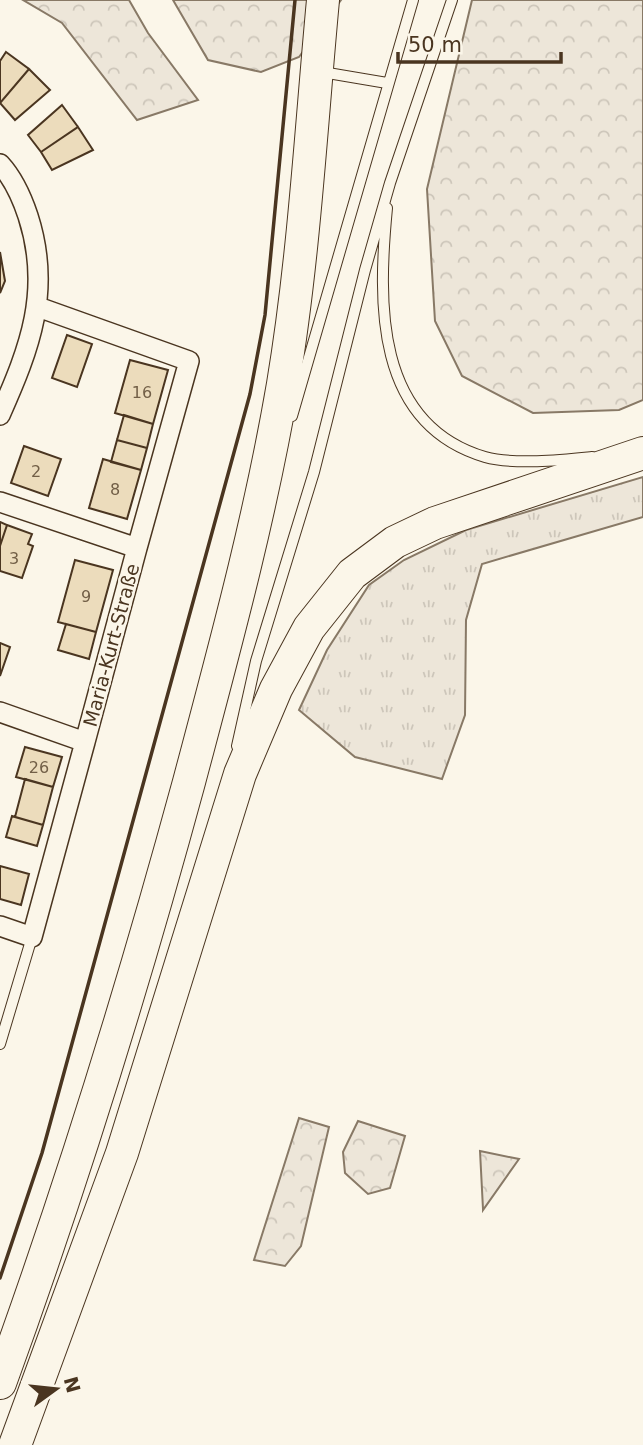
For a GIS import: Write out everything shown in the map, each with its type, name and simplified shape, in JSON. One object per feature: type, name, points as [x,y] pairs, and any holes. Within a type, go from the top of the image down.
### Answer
[{"type":"main road","points":[[0,1382],[109,1058],[171,846],[250,542],[288,345],[323,0]]},
{"type":"main road","points":[[15,1445],[122,1153],[240,774],[276,689],[309,628],[352,574],[395,542],[435,523],[643,452]]},
{"type":"street","points":[[0,164],[24,203],[35,238],[39,276],[38,307],[28,345],[0,415]]},
{"type":"street","name":"Maria-Kurt-Straße","points":[[32,937],[189,361],[38,307]]},
{"type":"street","name":"Maria-Kurt-Straße","points":[[0,502],[137,548]]},
{"type":"street","points":[[0,712],[85,742]]},
{"type":"street","points":[[0,926],[32,937]]},
{"type":"lane","points":[[288,431],[413,0]]},
{"type":"lane","points":[[213,856],[256,661],[314,472],[365,270],[390,183],[452,0]]},
{"type":"lane","points":[[317,71],[387,83]]},
{"type":"lane","points":[[390,183],[383,252],[384,317],[392,366],[410,404],[418,413],[442,438],[486,457],[537,460],[643,452]]},
{"type":"lane","points":[[250,542],[284,444]]},
{"type":"lane","points":[[0,1044],[32,937]]},
{"type":"green space","points":[[23,0],[129,0],[148,33],[198,100],[137,120],[62,23]]},
{"type":"green space","points":[[173,0],[341,0],[299,57],[261,72],[208,60]]},
{"type":"green space","points":[[472,0],[643,0],[643,400],[619,410],[533,413],[462,376],[435,321],[427,189]]},
{"type":"green space","points":[[643,477],[643,517],[482,564],[466,620],[465,715],[442,779],[355,757],[299,710],[327,650],[369,585],[404,560],[466,530]]},
{"type":"green space","points":[[299,1118],[329,1127],[301,1246],[285,1266],[254,1260]]},
{"type":"green space","points":[[358,1121],[405,1136],[390,1188],[368,1194],[345,1173],[343,1152]]},
{"type":"green space","points":[[480,1151],[519,1159],[483,1210],[483,1209]]},
{"type":"building","points":[[6,52],[29,69],[0,103],[0,61]]},
{"type":"building","points":[[29,69],[50,90],[15,120],[0,103]]},
{"type":"building","points":[[62,105],[78,127],[41,152],[28,135]]},
{"type":"building","points":[[78,127],[93,150],[52,170],[41,152]]},
{"type":"building","points":[[0,252],[5,281],[0,293]]},
{"type":"building","points":[[67,335],[92,344],[77,387],[52,378]]},
{"type":"building","points":[[130,360],[168,370],[153,424],[115,413]]},
{"type":"building","points":[[124,415],[153,424],[147,448],[117,440]]},
{"type":"building","points":[[117,440],[147,448],[141,470],[111,462]]},
{"type":"building","points":[[24,446],[61,459],[48,496],[11,483]]},
{"type":"building","points":[[103,459],[141,470],[127,519],[89,508]]},
{"type":"building","points":[[0,522],[7,525],[0,546]]},
{"type":"building","points":[[7,525],[32,534],[28,544],[33,546],[22,578],[0,571],[0,546]]},
{"type":"building","points":[[75,560],[113,570],[96,632],[58,622]]},
{"type":"building","points":[[66,624],[96,632],[89,659],[58,650]]},
{"type":"building","points":[[0,643],[10,647],[0,676]]},
{"type":"building","points":[[25,747],[62,757],[53,787],[16,777]]},
{"type":"building","points":[[25,779],[53,787],[43,825],[15,817]]},
{"type":"building","points":[[12,816],[43,825],[37,846],[6,837]]},
{"type":"building","points":[[0,866],[29,874],[21,905],[0,899]]},
{"type":"wall","points":[[0,1278],[42,1153],[250,394],[265,315],[295,0]]}]
